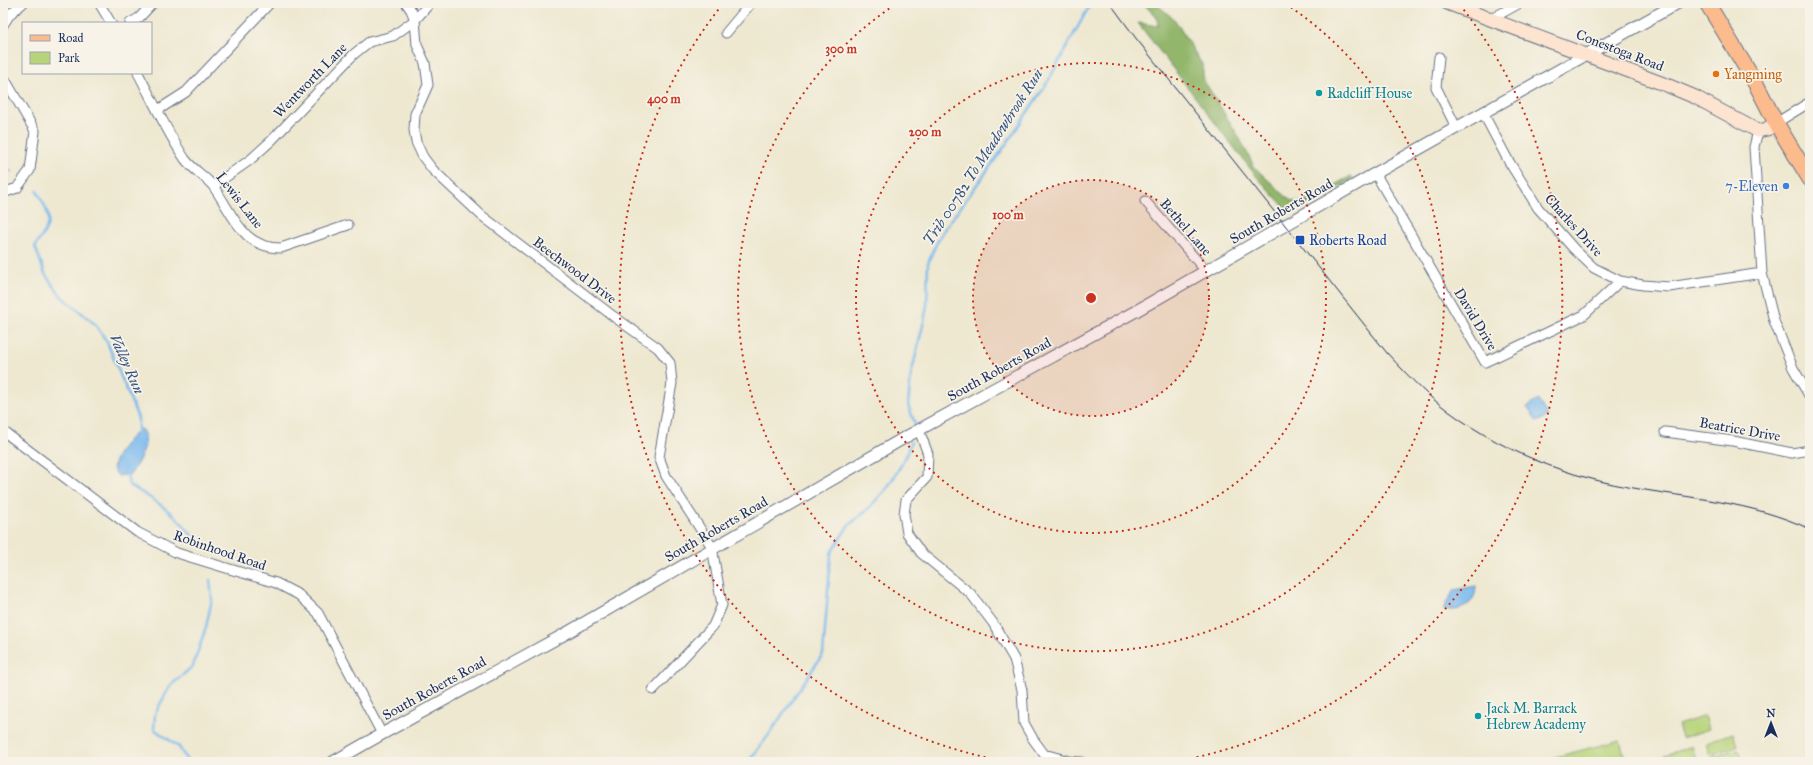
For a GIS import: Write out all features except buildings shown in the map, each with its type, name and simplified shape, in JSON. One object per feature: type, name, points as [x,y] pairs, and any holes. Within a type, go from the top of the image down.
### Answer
[{"type":"main road","name":"Conestoga Road","points":[[1447,3],[1588,55],[1695,97],[1758,131]]},
{"type":"main road","points":[[1706,3],[1756,84],[1776,123],[1810,179]]},
{"type":"main road","points":[[1758,131],[1767,129],[1776,123]]},
{"type":"street","points":[[3,25],[10,14],[23,3]]},
{"type":"street","points":[[99,3],[110,22]]},
{"type":"street","points":[[132,22],[139,18],[153,3]]},
{"type":"street","points":[[158,110],[186,92],[270,3]]},
{"type":"street","points":[[406,3],[415,20]]},
{"type":"street","name":"Wentworth Lane","points":[[213,186],[250,160],[354,54],[369,42],[393,36],[415,20],[430,3]]},
{"type":"street","points":[[726,33],[751,3]]},
{"type":"street","points":[[1491,19],[1520,3]]},
{"type":"street","name":"South Roberts Road","points":[[333,762],[565,634],[712,547],[1206,271],[1456,127],[1483,114],[1490,108],[1588,55],[1678,3]]},
{"type":"street","name":"Beechwood Drive","points":[[415,20],[418,45],[425,63],[428,85],[415,114],[414,130],[416,142],[423,157],[433,170],[481,215],[563,279],[658,348],[670,363],[672,383],[659,457],[666,476],[712,547]]},
{"type":"street","points":[[1439,57],[1436,87],[1456,127]]},
{"type":"street","name":"Lewis Lane","points":[[139,74],[186,160],[213,186],[236,223],[252,240],[271,248],[281,248],[348,225]]},
{"type":"street","points":[[3,76],[36,131],[30,170],[17,188],[3,193]]},
{"type":"street","points":[[1776,123],[1810,102]]},
{"type":"street","name":"Charles Drive","points":[[1483,114],[1508,160],[1538,208],[1574,249],[1594,268],[1620,280],[1643,285],[1669,286],[1762,273]]},
{"type":"street","points":[[1758,131],[1754,147],[1762,273],[1776,328],[1793,368],[1810,397]]},
{"type":"street","name":"David Drive","points":[[1375,173],[1485,362],[1584,315],[1620,280]]},
{"type":"street","name":"Bethel Lane","points":[[1145,201],[1206,271]]},
{"type":"street","points":[[920,430],[928,454],[927,477],[906,500],[904,514],[907,532],[921,553],[971,594],[994,623],[1014,659],[1022,690],[1024,723],[1044,754],[1069,761],[1082,762]]},
{"type":"street","name":"Robinhood Road","points":[[3,431],[137,532],[177,553],[276,583],[299,595],[318,613],[382,734]]},
{"type":"street","name":"Beatrice Drive","points":[[1665,432],[1733,441],[1792,452],[1810,450]]},
{"type":"street","points":[[653,690],[713,626],[722,605],[712,547]]},
{"type":"green space","points":[[1143,3],[1155,3],[1175,20],[1203,66],[1203,79],[1239,137],[1255,168],[1290,200],[1301,203],[1351,176],[1353,179],[1303,207],[1289,212],[1256,176],[1138,23],[1158,26],[1157,18]]},
{"type":"green space","points":[[1705,716],[1709,729],[1682,738],[1678,725]]},
{"type":"green space","points":[[1733,733],[1737,746],[1710,755],[1706,742]]},
{"type":"green space","points":[[1620,740],[1626,762],[1537,762]]},
{"type":"green space","points":[[1692,746],[1696,759],[1687,762],[1667,762],[1665,755]]},
{"type":"green space","points":[[1738,749],[1742,762],[1712,762],[1711,758]]},
{"type":"water","points":[[1538,400],[1548,416],[1537,422],[1527,407]]},
{"type":"water","points":[[141,429],[145,440],[143,452],[131,474],[118,476],[113,469],[114,463],[127,441]]},
{"type":"water","points":[[1476,586],[1473,598],[1466,606],[1455,610],[1443,609],[1454,590]]},
{"type":"waterway","name":"Trib 00782 To Meadowbrook Run","points":[[915,424],[908,405],[911,375],[927,305],[928,263],[937,242],[946,227],[1003,149],[1047,83],[1091,3]]},
{"type":"waterway","name":"Valley Run","points":[[3,167],[12,172]]},
{"type":"waterway","name":"Valley Run","points":[[37,191],[48,213],[48,224],[35,246],[45,274],[61,296],[95,324],[107,342],[138,418],[138,433]]},
{"type":"waterway","name":"Trib 00782 To Meadowbrook Run","points":[[748,762],[768,736],[823,654],[831,553],[848,526],[868,509],[888,487],[908,452],[911,442]]},
{"type":"waterway","name":"Valley Run","points":[[127,473],[129,485],[166,509],[182,523],[195,540]]},
{"type":"waterway","name":"Valley Run","points":[[188,762],[179,747],[154,729],[155,714],[170,686],[193,666],[206,627],[212,599],[210,580]]},
{"type":"tram line","points":[[1110,3],[1135,37],[1387,353],[1427,394],[1449,412],[1496,442],[1547,465],[1574,474],[1628,487],[1720,502],[1765,512],[1810,529]]},
{"type":"place","name":"Yangming","points":[[1716,74]]},
{"type":"place","name":"Radcliff House","points":[[1319,93]]},
{"type":"place","name":"7-Eleven","points":[[1786,186]]},
{"type":"place","name":"Roberts Road","points":[[1300,240]]},
{"type":"place","name":"Jack M. Barrack Hebrew Academy","points":[[1478,716]]}]
